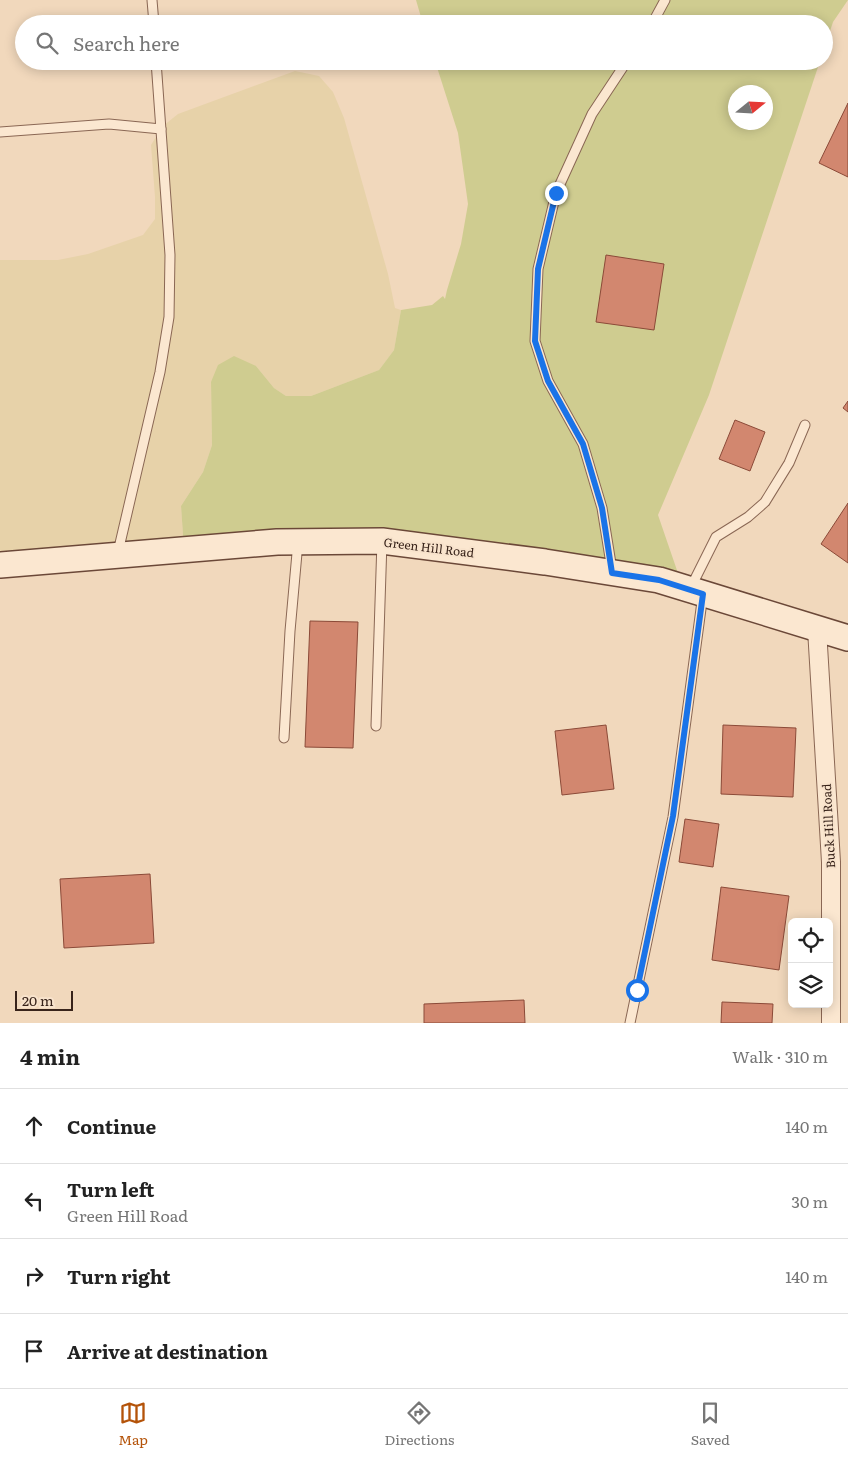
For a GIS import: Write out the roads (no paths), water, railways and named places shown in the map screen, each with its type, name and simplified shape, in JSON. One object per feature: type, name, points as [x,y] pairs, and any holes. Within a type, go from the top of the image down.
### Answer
[{"type":"main road","name":"Green Hill Road","points":[[0,565],[225,546],[298,542],[382,541],[545,562],[659,580],[848,638]]},
{"type":"street","name":"Buck Hill Road","points":[[817,629],[831,862],[831,1023]]},
{"type":"lane","points":[[152,0],[153,15]]},
{"type":"lane","points":[[657,15],[665,0]]},
{"type":"lane","points":[[117,555],[160,372],[169,318],[170,254],[157,70]]},
{"type":"lane","points":[[612,573],[602,508],[583,444],[548,381],[535,341],[538,269],[556,193],[592,114],[621,70]]},
{"type":"lane","points":[[0,132],[109,124],[161,129]]},
{"type":"lane","points":[[630,1023],[673,816],[696,592],[716,537],[748,517],[765,502],[789,463],[805,425]]},
{"type":"lane","points":[[376,726],[382,541]]},
{"type":"lane","points":[[284,738],[290,631],[298,542]]}]
